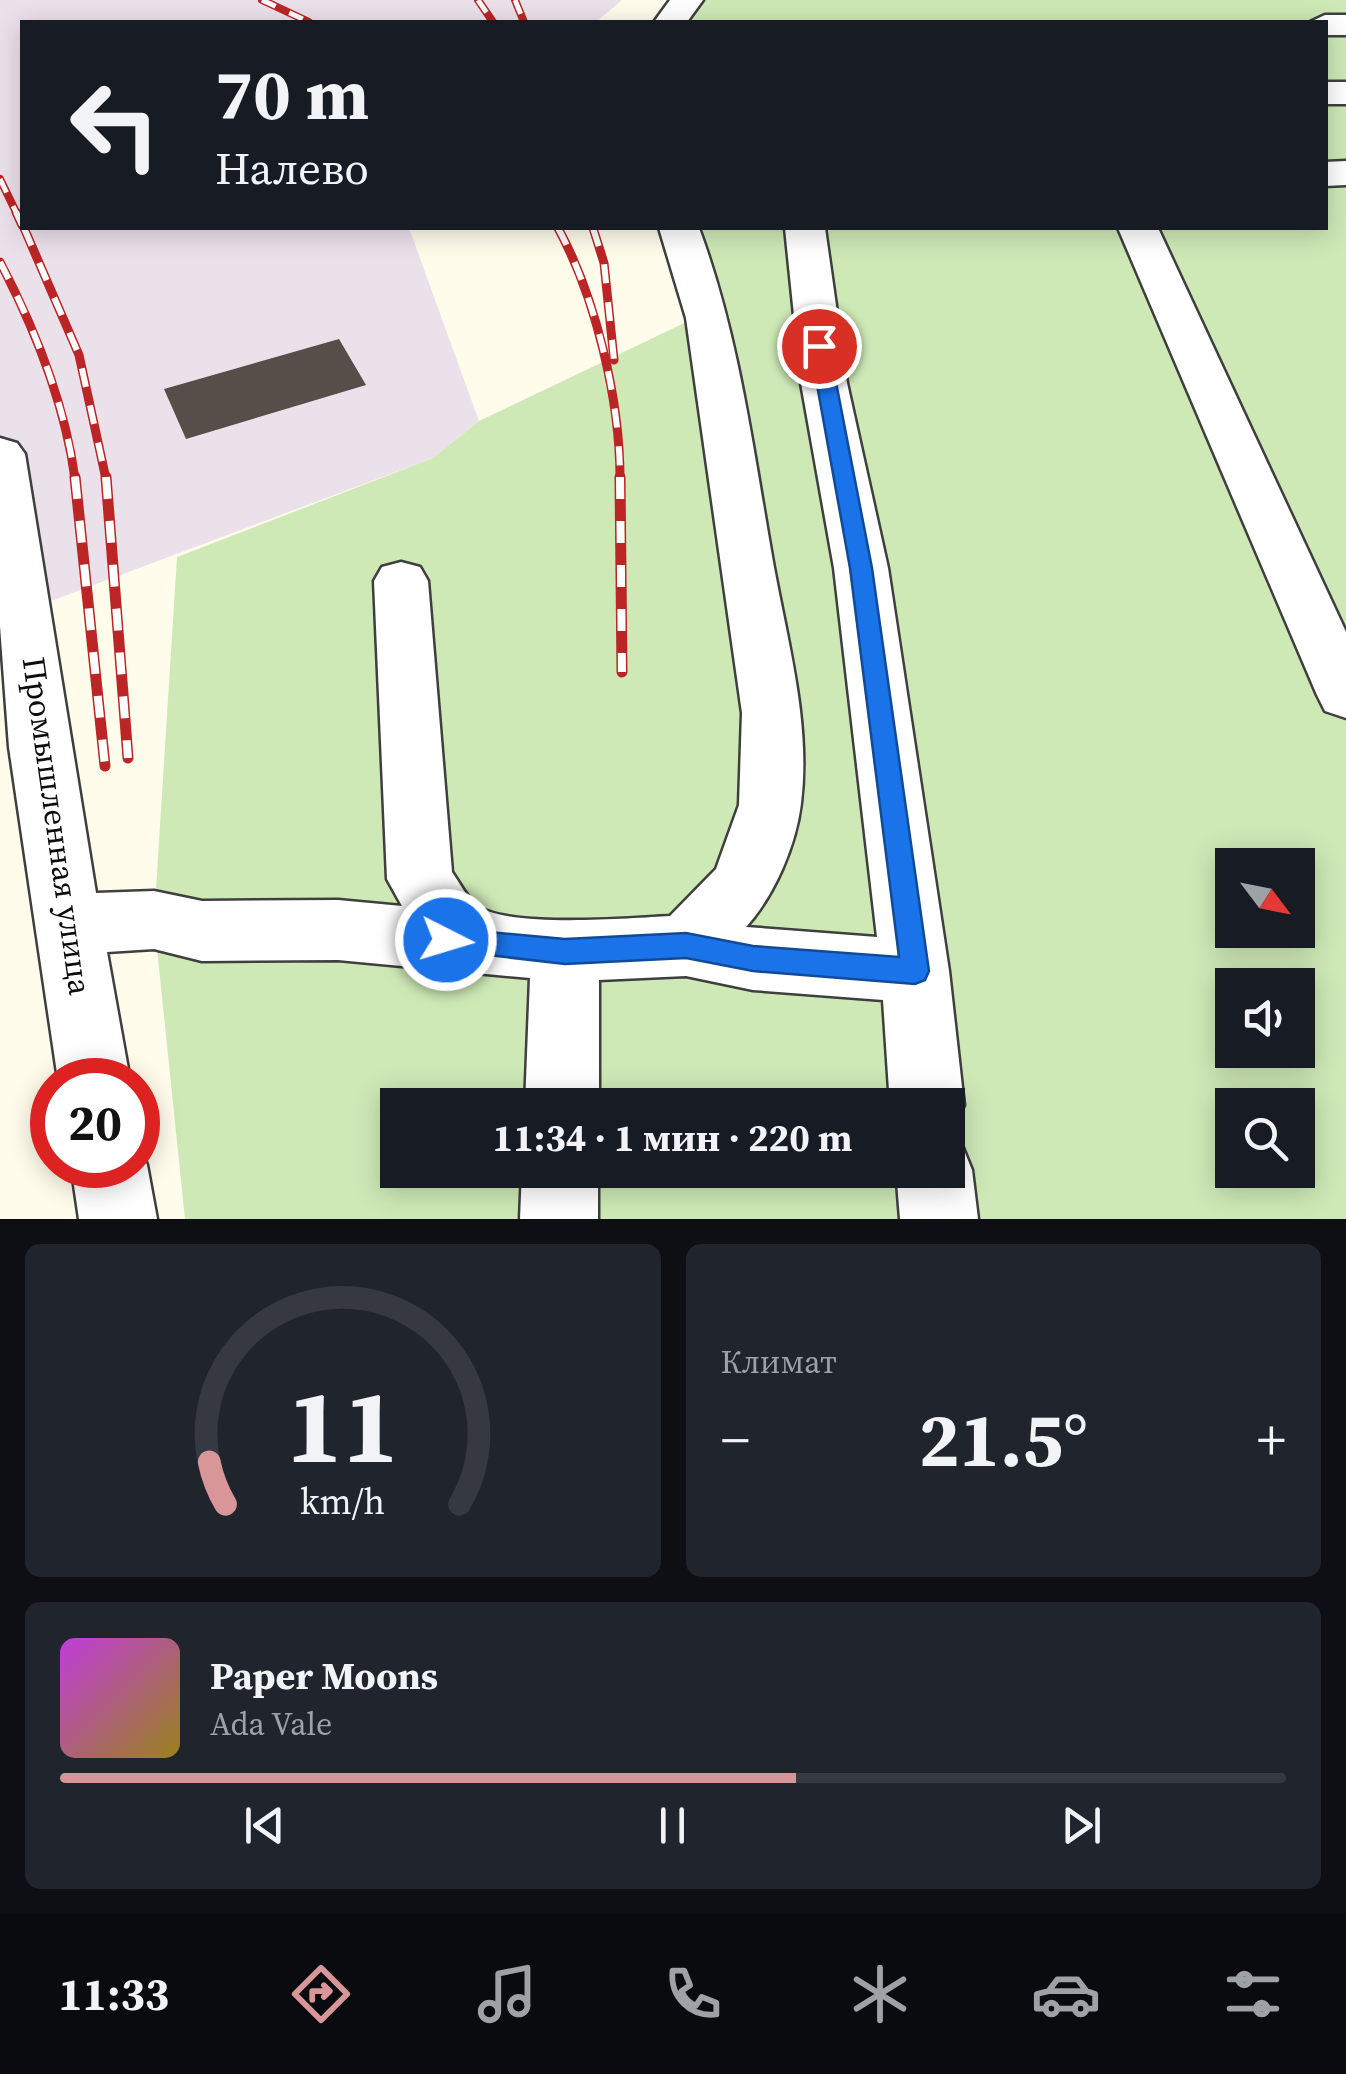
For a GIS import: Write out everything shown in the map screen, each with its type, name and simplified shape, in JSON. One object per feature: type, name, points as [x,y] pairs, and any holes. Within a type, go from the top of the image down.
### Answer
[{"type":"street","points":[[680,230],[708,318],[771,713],[770,805],[743,884],[686,946]]},
{"type":"street","points":[[805,230],[824,383],[861,568],[915,971],[925,1088]]},
{"type":"street","points":[[1139,230],[1346,695]]},
{"type":"street","name":"Промышленная улица","points":[[0,454],[30,640],[39,746],[90,1058]]},
{"type":"street","points":[[401,582],[420,879],[450,925],[482,944]]},
{"type":"street","points":[[0,723],[30,640]]},
{"type":"street","points":[[68,924],[154,920],[202,931],[338,930],[565,952],[686,946],[753,959],[915,971]]},
{"type":"street","points":[[562,1088],[565,952]]},
{"type":"street","points":[[112,1188],[118,1219]]},
{"type":"street","points":[[559,1219],[560,1188]]},
{"type":"street","points":[[936,1188],[939,1219]]},
{"type":"shaded area","points":[[0,0],[622,0],[598,20],[20,20],[20,230],[410,230],[479,421],[433,458],[0,620]]},
{"type":"green space","points":[[689,0],[1346,0],[1346,1219],[185,1219],[154,920],[177,557],[433,458],[479,421],[722,305],[702,230],[1328,230],[1328,20],[677,20]]},
{"type":"building","points":[[339,339],[366,385],[186,439],[164,389]]},
{"type":"railway","points":[[262,0],[305,20]]},
{"type":"railway","points":[[478,0],[492,20]]},
{"type":"railway","points":[[515,0],[523,20]]},
{"type":"railway","points":[[0,179],[17,214]]},
{"type":"railway","points":[[16,212],[20,221]]},
{"type":"railway","points":[[25,230],[79,355],[106,479]]},
{"type":"railway","points":[[559,230],[584,286],[603,350],[616,416],[620,479]]},
{"type":"railway","points":[[594,230],[604,263],[614,360]]},
{"type":"railway","points":[[0,262],[47,367],[75,479]]},
{"type":"railway","points":[[75,477],[105,766]]},
{"type":"railway","points":[[106,477],[128,758]]},
{"type":"railway","points":[[620,477],[622,672]]},
{"type":"route","points":[[446,940],[565,952],[623,946],[686,946],[753,959],[915,971],[861,568],[819,346]]}]
